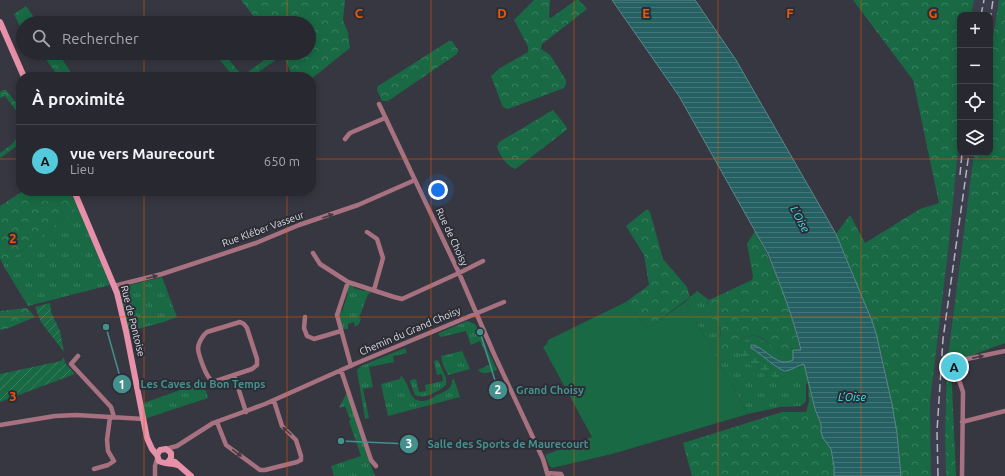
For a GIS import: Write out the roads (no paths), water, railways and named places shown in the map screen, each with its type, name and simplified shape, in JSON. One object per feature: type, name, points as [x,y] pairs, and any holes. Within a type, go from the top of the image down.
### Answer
[{"type":"main road","points":[[0,22],[16,59]]},
{"type":"main road","points":[[17,60],[22,72]]},
{"type":"main road","name":"Rue de Pontoise","points":[[76,196],[114,286],[126,331],[148,439],[152,449],[161,460]]},
{"type":"main road","points":[[148,439],[156,447],[168,452],[177,464],[191,476]]},
{"type":"main road","points":[[161,460],[159,451],[168,452]]},
{"type":"main road","points":[[161,460],[170,460],[168,452]]},
{"type":"main road","points":[[161,460],[177,464]]},
{"type":"street","name":"Rue de Choisy","points":[[379,104],[459,273],[543,459],[546,475]]},
{"type":"street","points":[[346,139],[350,133],[385,118]]},
{"type":"street","name":"Rue Kléber Vasseur","points":[[114,286],[162,274],[260,242],[299,225],[358,205],[415,180]]},
{"type":"street","points":[[367,232],[377,239],[383,258],[374,290]]},
{"type":"street","points":[[313,253],[320,264],[348,282],[394,298],[402,299],[483,261]]},
{"type":"street","points":[[348,282],[338,313],[338,318],[351,366]]},
{"type":"street","points":[[476,313],[504,302]]},
{"type":"street","name":"Chemin du Grand Choisy","points":[[168,452],[217,422],[274,401],[341,370],[476,313]]},
{"type":"street","points":[[305,317],[304,328],[307,336],[314,339],[341,331]]},
{"type":"street","points":[[240,322],[247,328],[257,363],[252,369],[234,375],[216,381],[210,380],[206,375],[198,348],[204,334],[207,332],[240,322]]},
{"type":"street","points":[[962,476],[962,389],[955,367],[956,363],[1005,350]]},
{"type":"street","points":[[78,356],[71,364],[111,407],[112,417],[107,440],[108,450],[114,461],[108,465],[94,469]]},
{"type":"street","points":[[341,370],[371,460],[376,466]]},
{"type":"street","points":[[234,375],[246,412]]},
{"type":"street","points":[[217,422],[226,445],[260,470],[297,462],[301,460],[301,456],[296,440],[282,426],[274,401]]},
{"type":"street","points":[[962,422],[1005,411]]},
{"type":"street","points":[[0,425],[55,416],[76,415],[144,419]]},
{"type":"street","points":[[155,475],[155,466],[161,460]]},
{"type":"street","points":[[546,475],[562,475]]},
{"type":"water","name":"L’Oise","points":[[612,0],[695,0],[736,60],[836,234],[872,321],[892,404],[897,434],[901,476],[834,476],[831,449],[823,438],[821,432],[821,424],[815,409],[804,364],[786,371],[774,365],[751,348],[751,345],[756,346],[781,362],[793,360],[793,350],[801,350],[773,266],[768,254],[679,96]]},
{"type":"railway","points":[[982,12],[984,0]]},
{"type":"railway","points":[[991,12],[993,0]]},
{"type":"railway","points":[[960,175],[962,156]]},
{"type":"railway","points":[[938,476],[937,431],[943,339],[969,156]]},
{"type":"place","name":"Les Caves du Bon Temps","points":[[106,327]]},
{"type":"place","name":"Grand Choisy","points":[[480,332]]},
{"type":"place","name":"vue vers Maurecourt","points":[[954,367]]},
{"type":"place","name":"Salle des Sports de Maurecourt","points":[[341,441]]},
{"type":"water label","name":"L'Oise","points":[[800,219]]}]
